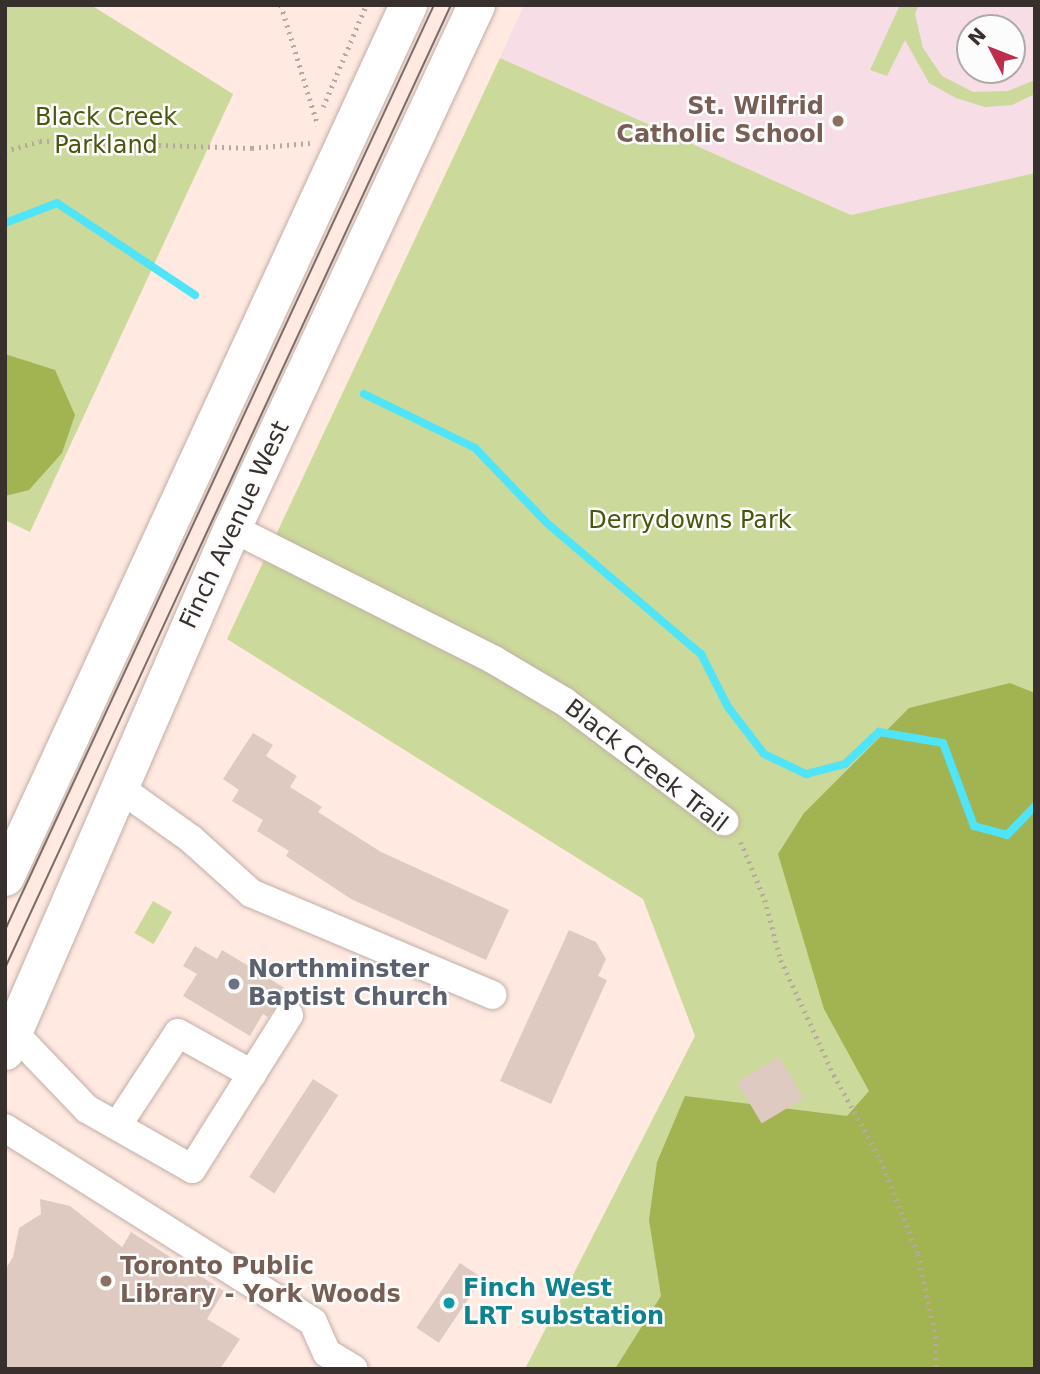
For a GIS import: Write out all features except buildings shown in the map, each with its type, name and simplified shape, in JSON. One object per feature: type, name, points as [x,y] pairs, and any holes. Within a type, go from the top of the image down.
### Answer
[{"type":"main road","points":[[5,877],[408,5]]},
{"type":"main road","name":"Finch Avenue West","points":[[9,1042],[117,786],[232,528],[475,5]]},
{"type":"lane","name":"Black Creek Trail","points":[[232,528],[518,674],[565,702],[724,821]]},
{"type":"lane","points":[[117,786],[191,839],[251,893],[492,995]]},
{"type":"lane","points":[[9,1042],[88,1109],[192,1169],[289,1015]]},
{"type":"lane","points":[[117,1126],[178,1032],[251,1074]]},
{"type":"lane","points":[[5,1128],[313,1322],[322,1361],[354,1369]]},
{"type":"path","points":[[281,5],[318,125]]},
{"type":"path","points":[[5,151],[40,141],[252,148],[315,142],[326,96],[366,5]]},
{"type":"path","name":"Black Creek Trail","points":[[724,821],[740,841],[765,900],[781,960],[891,1184],[918,1254],[936,1337],[936,1369]]},
{"type":"shaded area","name":"St. Wilfrid Catholic School","points":[[524,5],[1035,5],[1035,173],[852,215],[500,58]]},
{"type":"green space","name":"Black Creek Parkland","points":[[5,5],[91,5],[233,94],[30,532],[5,520]]},
{"type":"green space","points":[[900,5],[919,5],[915,14],[923,48],[942,76],[973,92],[1008,91],[1035,80],[1035,94],[1012,105],[985,107],[956,98],[929,83],[905,40],[887,76],[870,70]]},
{"type":"green space","name":"Derrydowns Park","points":[[500,58],[851,215],[1035,173],[1035,1369],[525,1369],[695,1036],[643,899],[227,639]]},
{"type":"green space","points":[[5,354],[55,370],[75,415],[62,453],[29,490],[5,496]]},
{"type":"green space","points":[[1010,683],[1035,693],[1035,1369],[615,1369],[661,1296],[649,1220],[657,1162],[685,1096],[847,1116],[869,1091],[824,1009],[778,854],[804,813],[909,708]]},
{"type":"green space","points":[[153,901],[172,912],[154,944],[134,933]]},
{"type":"waterway","points":[[5,223],[57,203],[195,295]]},
{"type":"waterway","points":[[364,394],[475,448],[548,524],[701,654],[728,707],[764,754],[806,774],[845,764],[879,732],[943,743],[974,826],[1007,835],[1035,806]]},
{"type":"tram line","points":[[5,930],[434,5]]},
{"type":"tram line","points":[[5,968],[451,5]]},
{"type":"place","name":"St. Wilfrid Catholic School","points":[[838,121]]},
{"type":"place","name":"Northminster Baptist Church","points":[[234,984]]},
{"type":"place","name":"Toronto Public Library - York Woods","points":[[106,1281]]},
{"type":"place","name":"Finch West LRT substation","points":[[449,1303]]}]
